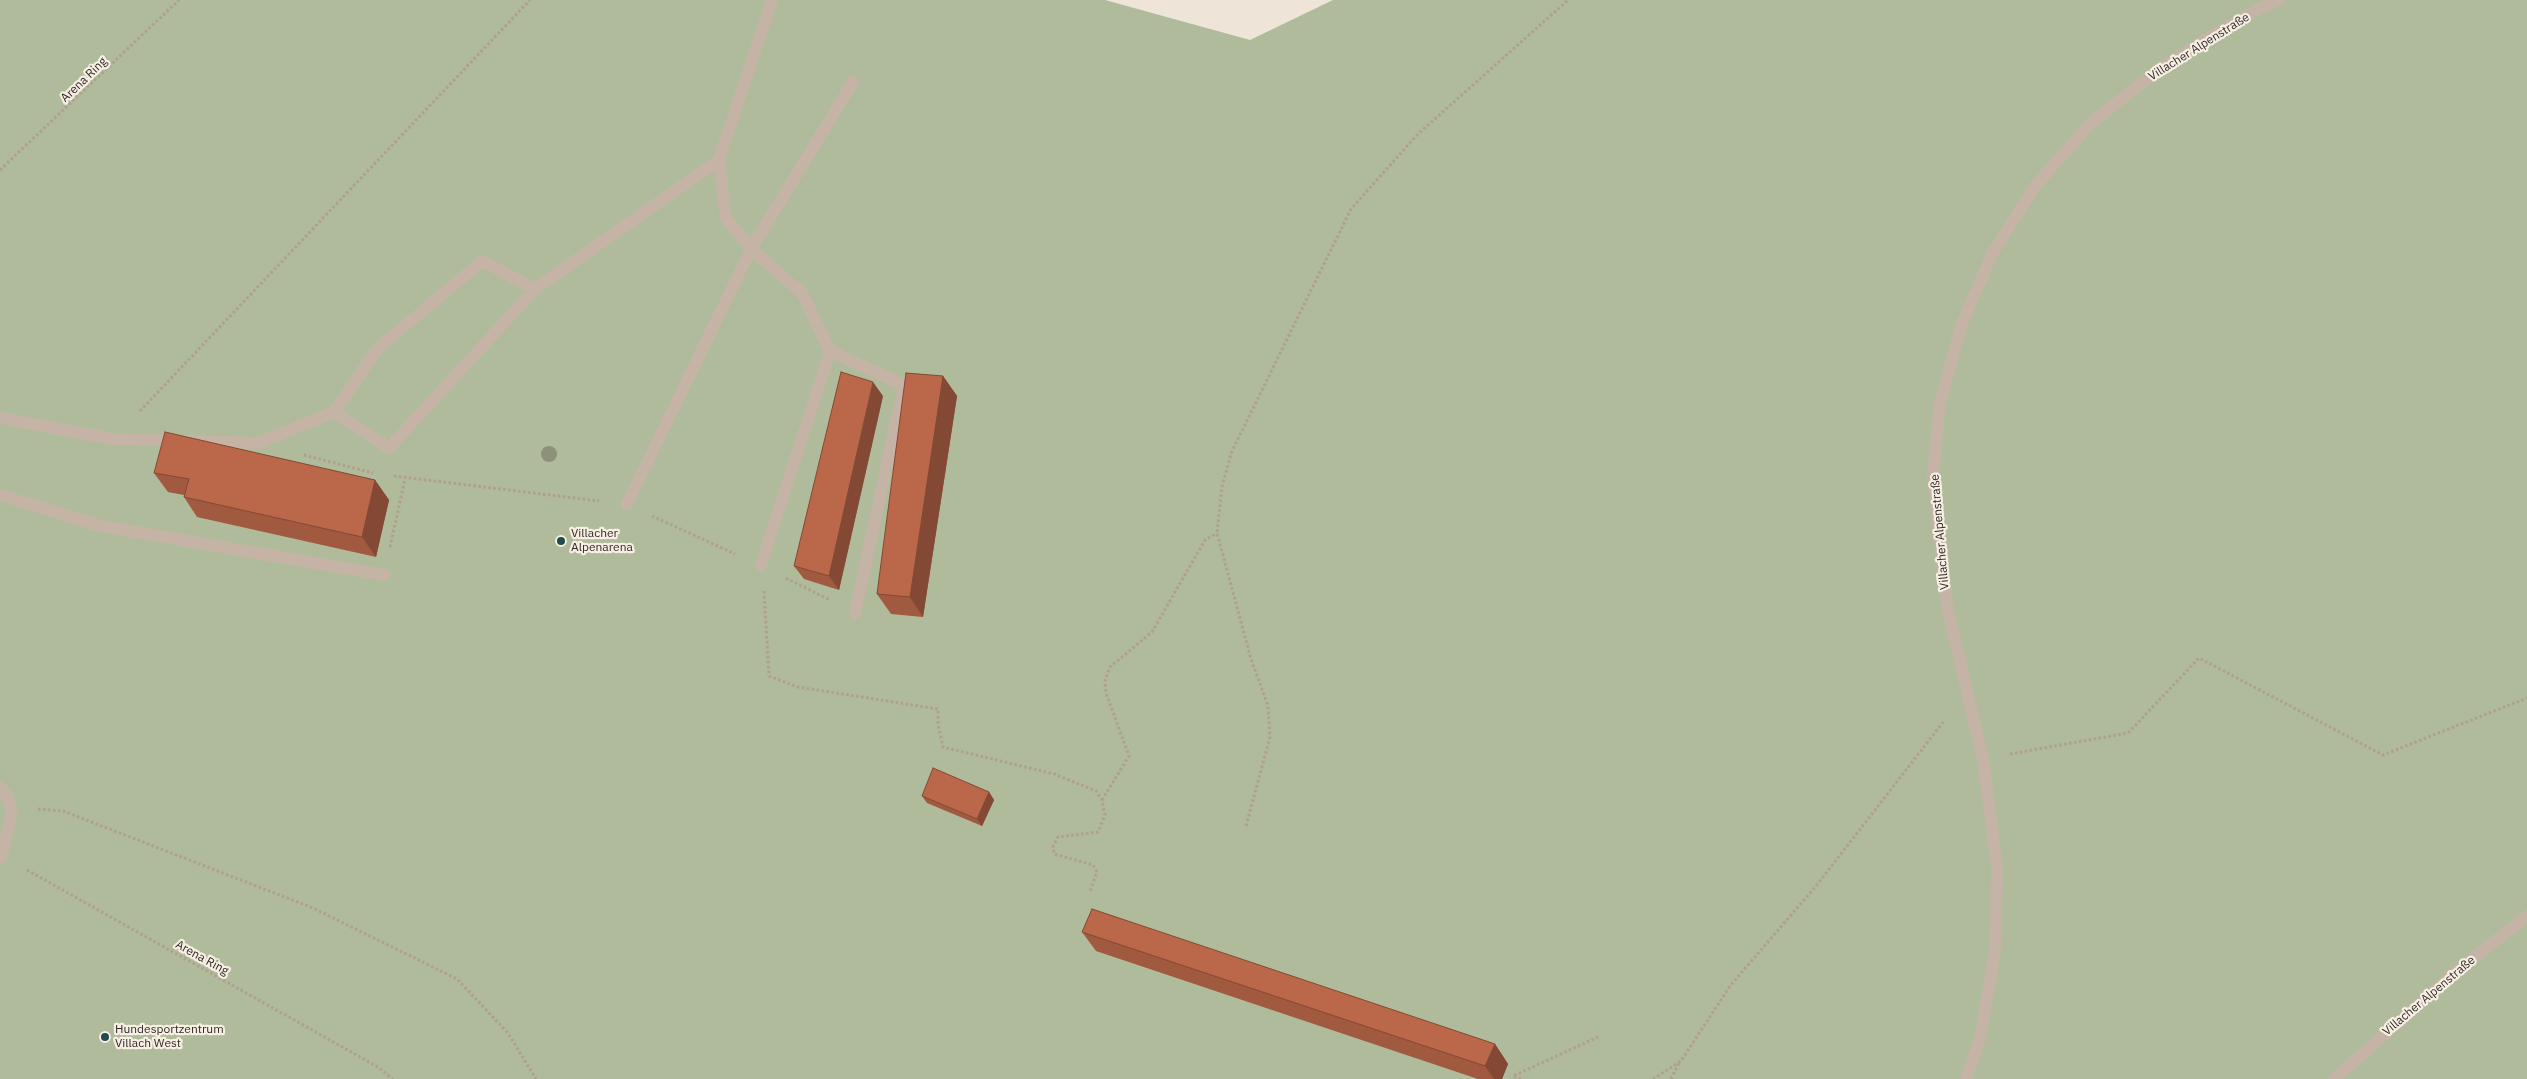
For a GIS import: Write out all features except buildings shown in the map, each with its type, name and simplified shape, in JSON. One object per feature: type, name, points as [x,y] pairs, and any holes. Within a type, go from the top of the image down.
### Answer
[{"type":"street","points":[[772,0],[719,160],[726,218],[751,249],[802,293],[830,351],[904,386],[856,613]]},
{"type":"street","name":"Villacher Alpenstraße","points":[[1966,1079],[1980,1039],[1995,951],[1997,868],[1983,759],[1948,611],[1933,476],[1940,404],[1960,326],[1992,254],[2035,186],[2091,124],[2165,65],[2256,10],[2278,0]]},
{"type":"street","points":[[627,504],[751,249],[853,82]]},
{"type":"street","points":[[334,412],[389,448],[534,289],[719,160]]},
{"type":"street","points":[[0,418],[113,439],[258,443],[334,412],[378,348],[482,261],[534,289]]},
{"type":"street","points":[[760,565],[830,351]]},
{"type":"street","points":[[0,495],[102,526],[384,575]]},
{"type":"street","points":[[0,787],[11,806],[2,857]]},
{"type":"street","name":"Villacher Alpenstraße","points":[[2334,1079],[2453,974],[2527,916]]},
{"type":"path","name":"Arena Ring","points":[[0,170],[179,0]]},
{"type":"path","points":[[113,439],[530,0]]},
{"type":"path","points":[[1246,826],[1270,737],[1268,706],[1251,659],[1217,533],[1222,486],[1232,451],[1351,209],[1416,135],[1568,0]]},
{"type":"path","points":[[258,443],[377,473]]},
{"type":"path","points":[[387,475],[405,479],[627,504],[760,565],[856,613]]},
{"type":"path","points":[[389,553],[405,479]]},
{"type":"path","points":[[1102,800],[1129,756],[1106,694],[1105,681],[1110,667],[1152,632],[1205,540],[1217,533]]},
{"type":"path","points":[[760,565],[766,609],[769,676],[798,687],[938,709],[938,724],[943,747],[1054,774],[1096,791],[1102,800],[1105,815],[1098,832],[1058,837],[1054,847],[1054,854],[1093,865],[1097,872],[1090,892]]},
{"type":"path","points":[[1983,759],[2128,733],[2199,658],[2383,755],[2527,698]]},
{"type":"path","points":[[1671,1079],[1730,986],[1816,886],[1947,717],[1968,697]]},
{"type":"path","points":[[11,806],[63,811],[276,893],[313,908],[457,979],[508,1033],[536,1079]]},
{"type":"path","name":"Arena Ring","points":[[2,857],[378,1067],[393,1079]]},
{"type":"path","points":[[1521,1079],[1513,1076],[1600,1036]]},
{"type":"path","points":[[1652,1079],[1681,1061]]},
{"type":"green space","points":[[0,0],[1105,0],[1250,40],[1333,0],[2527,0],[2527,1079],[0,1079]]},
{"type":"place","name":"Villacher Alpenarena","points":[[561,541]]},
{"type":"place","name":"Hundesportzentrum Villach West","points":[[105,1037]]}]
